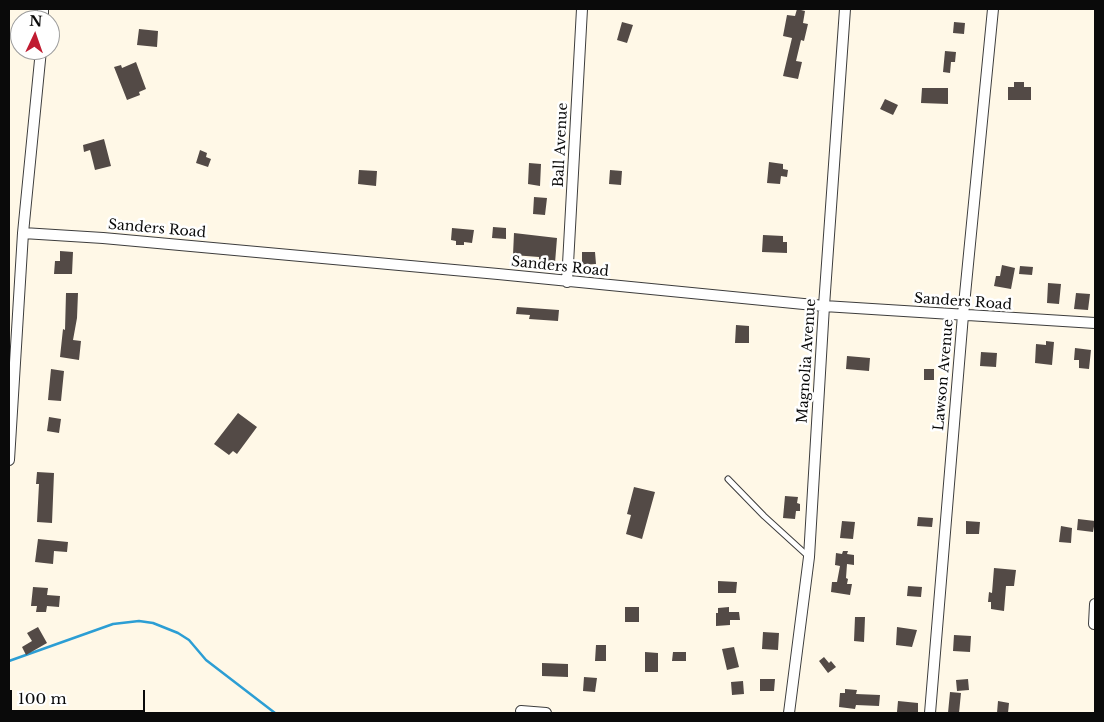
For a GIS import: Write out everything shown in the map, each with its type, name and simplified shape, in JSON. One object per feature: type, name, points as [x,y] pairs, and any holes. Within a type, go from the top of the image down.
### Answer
[{"type":"street","name":"Ball Avenue","points":[[567,282],[582,9]]},
{"type":"street","name":"Magnolia Avenue","points":[[789,713],[809,557],[845,9]]},
{"type":"street","name":"Lawson Avenue","points":[[930,713],[962,315],[993,9]]},
{"type":"street","points":[[9,460],[23,233],[40,60]]},
{"type":"street","name":"Sanders Road","points":[[23,233],[103,238],[824,306],[1095,323]]},
{"type":"street","points":[[1094,624],[1095,604]]},
{"type":"street","points":[[521,712],[546,713]]},
{"type":"lane","points":[[728,479],[764,516],[809,557]]},
{"type":"building","points":[[797,9],[805,11],[803,23],[808,24],[804,41],[801,40],[796,61],[802,62],[798,79],[783,76],[792,38],[783,36],[787,15],[795,16]]},
{"type":"building","points":[[622,22],[633,25],[627,43],[617,40]]},
{"type":"building","points":[[954,22],[965,23],[964,34],[953,33]]},
{"type":"building","points":[[139,29],[158,31],[157,47],[137,45]]},
{"type":"building","points":[[945,51],[956,52],[955,62],[951,62],[950,73],[943,72]]},
{"type":"building","points":[[136,62],[146,89],[139,92],[140,95],[127,100],[114,67],[121,65],[122,68]]},
{"type":"building","points":[[1014,82],[1024,82],[1024,87],[1031,87],[1031,100],[1008,100],[1008,87],[1014,87]]},
{"type":"building","points":[[922,88],[948,88],[948,104],[921,103]]},
{"type":"building","points":[[885,99],[898,105],[893,115],[880,109]]},
{"type":"building","points":[[104,139],[111,166],[95,170],[90,150],[84,152],[83,145]]},
{"type":"building","points":[[200,150],[207,153],[206,157],[211,159],[208,167],[196,163]]},
{"type":"building","points":[[769,162],[783,164],[783,169],[788,170],[787,177],[781,176],[780,184],[767,183]]},
{"type":"building","points":[[529,163],[541,164],[540,186],[528,184]]},
{"type":"building","points":[[359,170],[377,171],[376,186],[358,184]]},
{"type":"building","points":[[610,170],[622,171],[621,185],[609,184]]},
{"type":"building","points":[[534,197],[547,198],[545,215],[533,214]]},
{"type":"building","points":[[493,227],[506,228],[506,239],[492,238]]},
{"type":"building","points":[[452,228],[474,230],[472,243],[464,242],[464,245],[456,245],[456,241],[451,240]]},
{"type":"building","points":[[514,233],[557,238],[555,263],[539,262],[539,257],[513,255]]},
{"type":"building","points":[[763,235],[783,236],[783,242],[787,242],[787,253],[762,252]]},
{"type":"building","points":[[60,251],[73,252],[72,274],[54,274],[55,261],[60,261]]},
{"type":"building","points":[[582,252],[595,252],[596,264],[582,265]]},
{"type":"building","points":[[1002,265],[1015,268],[1011,289],[994,286],[996,276],[1000,276]]},
{"type":"building","points":[[1020,266],[1033,267],[1032,275],[1019,274]]},
{"type":"building","points":[[1048,283],[1061,284],[1059,304],[1047,303]]},
{"type":"building","points":[[66,293],[78,293],[77,318],[73,340],[81,341],[79,360],[60,357],[63,329],[65,330]]},
{"type":"building","points":[[1076,293],[1090,294],[1088,310],[1074,309]]},
{"type":"building","points":[[517,307],[559,310],[558,321],[529,319],[530,315],[516,314]]},
{"type":"building","points":[[736,325],[749,326],[749,343],[735,343]]},
{"type":"building","points":[[1046,341],[1054,342],[1052,365],[1035,363],[1036,344],[1046,345]]},
{"type":"building","points":[[1075,348],[1091,350],[1089,369],[1079,368],[1079,360],[1074,360]]},
{"type":"building","points":[[981,352],[997,353],[996,367],[980,366]]},
{"type":"building","points":[[847,356],[870,358],[869,371],[846,369]]},
{"type":"building","points":[[51,369],[64,371],[61,401],[48,400]]},
{"type":"building","points":[[924,369],[934,369],[934,380],[924,380]]},
{"type":"building","points":[[238,413],[257,427],[237,454],[233,451],[229,455],[214,444]]},
{"type":"building","points":[[49,417],[61,419],[59,433],[47,431]]},
{"type":"building","points":[[37,472],[54,473],[52,523],[37,522],[39,484],[36,484]]},
{"type":"building","points":[[634,487],[655,492],[642,539],[626,534],[631,515],[627,514]]},
{"type":"building","points":[[785,496],[798,497],[797,503],[800,504],[800,511],[796,511],[795,519],[783,518]]},
{"type":"building","points":[[918,517],[933,518],[932,527],[917,526]]},
{"type":"building","points":[[1078,519],[1095,521],[1093,532],[1077,530]]},
{"type":"building","points":[[842,521],[855,522],[853,539],[840,538]]},
{"type":"building","points":[[966,521],[980,522],[979,534],[966,534]]},
{"type":"building","points":[[1061,526],[1072,528],[1071,543],[1059,542]]},
{"type":"building","points":[[38,539],[68,542],[67,552],[54,551],[53,564],[35,562]]},
{"type":"building","points":[[843,551],[848,551],[847,554],[854,555],[854,565],[847,564],[847,584],[852,584],[850,595],[831,592],[832,582],[837,582],[840,566],[835,565],[836,553],[842,554]]},
{"type":"building","points":[[994,568],[1016,570],[1014,586],[1006,586],[1004,611],[991,609],[991,602],[988,602],[989,592],[992,593]]},
{"type":"building","points":[[718,581],[737,582],[736,593],[718,593]]},
{"type":"building","points":[[908,586],[922,587],[921,597],[907,596]]},
{"type":"building","points":[[33,587],[48,588],[47,595],[60,596],[59,607],[47,606],[46,612],[36,612],[37,606],[31,606]]},
{"type":"building","points":[[625,607],[639,607],[639,622],[625,622]]},
{"type":"building","points":[[729,607],[729,612],[739,612],[740,620],[730,620],[730,625],[716,626],[718,608]]},
{"type":"building","points":[[855,617],[865,617],[864,642],[854,641]]},
{"type":"building","points":[[38,627],[47,643],[26,655],[22,647],[32,641],[27,633]]},
{"type":"building","points":[[897,627],[917,630],[912,647],[896,645]]},
{"type":"building","points":[[763,632],[779,633],[778,650],[762,649]]},
{"type":"building","points":[[954,635],[971,636],[970,652],[953,651]]},
{"type":"building","points":[[596,645],[606,645],[606,661],[595,661]]},
{"type":"building","points":[[734,647],[739,667],[727,670],[722,649]]},
{"type":"building","points":[[645,652],[658,653],[658,672],[645,672]]},
{"type":"building","points":[[673,652],[686,652],[686,661],[672,661]]},
{"type":"building","points":[[824,657],[836,667],[828,673],[819,661]]},
{"type":"building","points":[[542,663],[568,664],[568,677],[542,676]]},
{"type":"building","points":[[584,677],[597,678],[595,692],[583,691]]},
{"type":"building","points":[[760,679],[775,679],[774,691],[760,691]]},
{"type":"building","points":[[968,679],[969,690],[957,691],[956,680]]},
{"type":"building","points":[[743,681],[744,694],[732,695],[731,682]]},
{"type":"building","points":[[845,689],[857,690],[856,694],[880,695],[879,706],[856,705],[855,709],[839,707],[840,693],[845,693]]},
{"type":"building","points":[[950,692],[961,693],[959,713],[948,713]]},
{"type":"building","points":[[898,701],[918,703],[918,713],[897,712]]},
{"type":"building","points":[[998,701],[1009,703],[1008,713],[997,713]]},
{"type":"waterway","points":[[9,661],[113,624],[139,621],[153,623],[178,633],[189,640],[206,660],[275,713]]}]
